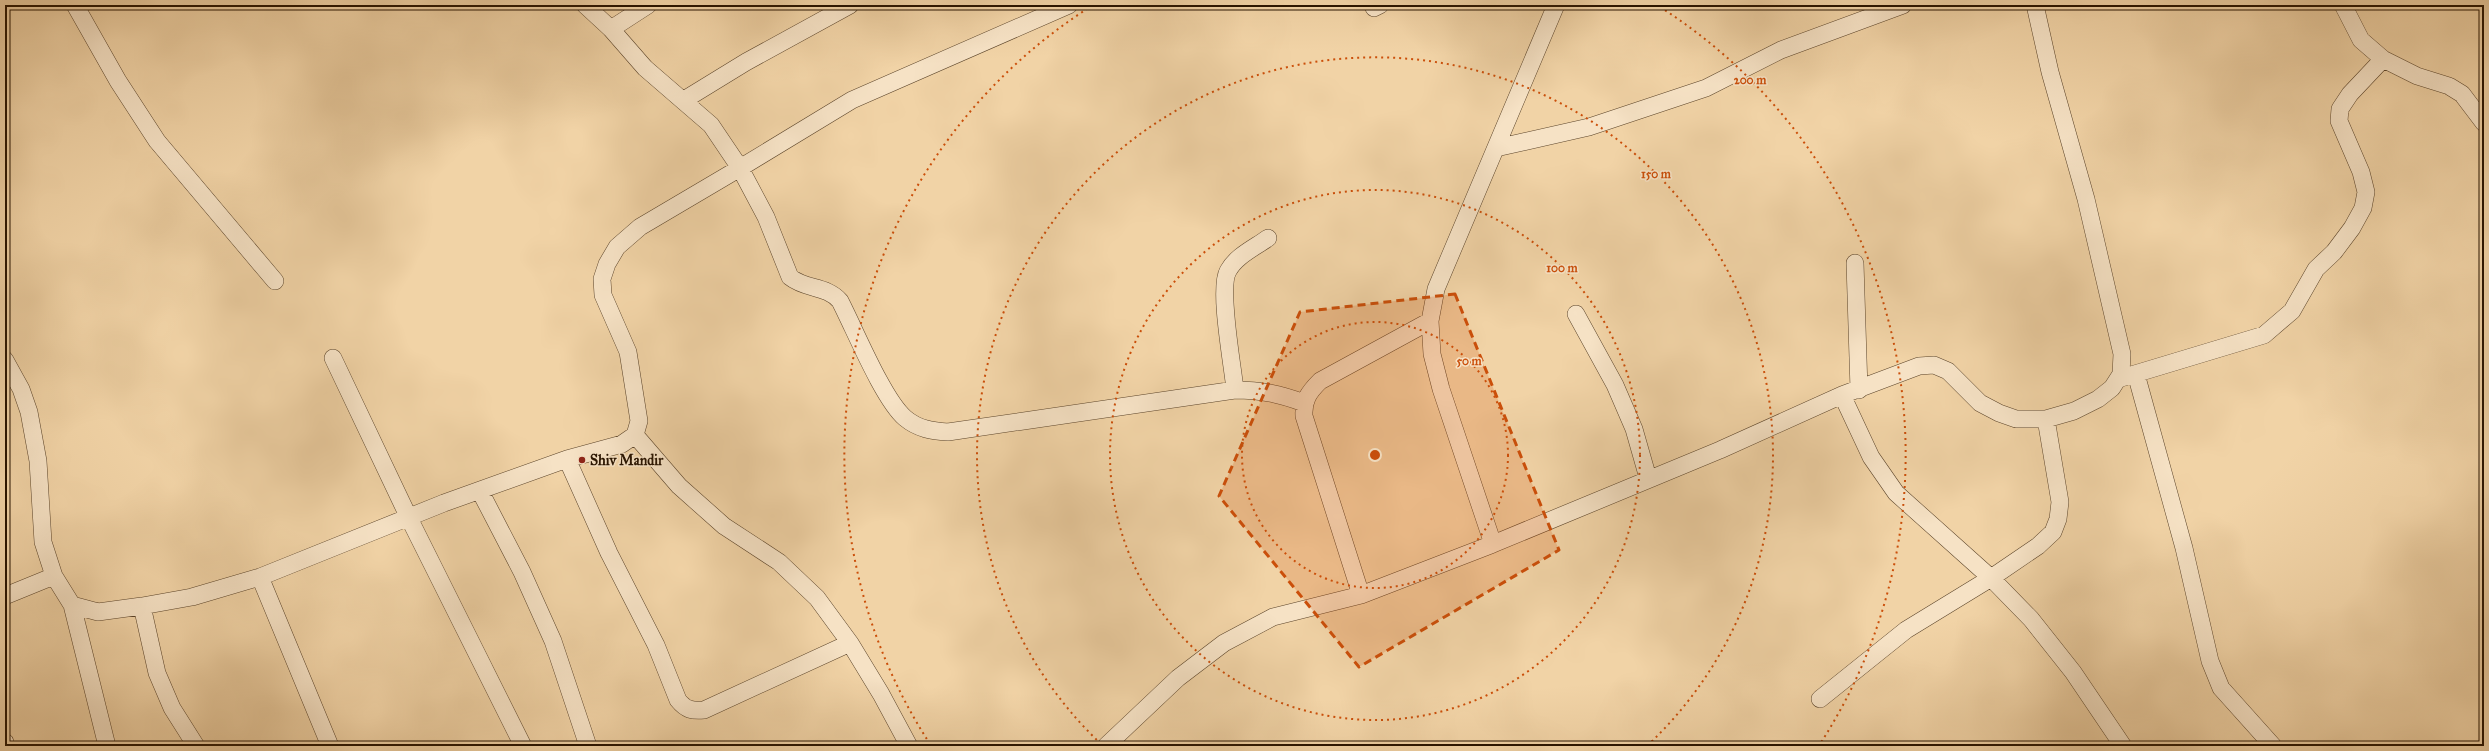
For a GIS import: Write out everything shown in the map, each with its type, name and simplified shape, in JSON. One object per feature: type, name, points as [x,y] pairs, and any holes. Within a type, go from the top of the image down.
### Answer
[{"type":"street","points":[[75,5],[118,81],[157,141],[275,281]]},
{"type":"street","points":[[585,5],[610,29],[645,68],[668,89],[684,100],[710,125],[740,168],[766,216],[790,277],[798,284],[824,289],[833,293],[840,301],[889,397],[905,418],[926,430],[948,432],[1235,390],[1260,390],[1279,393],[1304,403]]},
{"type":"street","points":[[610,29],[648,5]]},
{"type":"street","points":[[684,100],[746,62],[850,5]]},
{"type":"street","points":[[72,605],[98,612],[192,597],[260,577],[444,503],[567,459],[622,444],[635,435],[639,421],[628,352],[603,294],[602,279],[607,264],[616,247],[640,227],[852,100],[1069,5]]},
{"type":"street","points":[[1493,544],[1441,389],[1432,354],[1430,321],[1436,289],[1556,5]]},
{"type":"street","points":[[1496,148],[1589,127],[1706,88],[1781,50],[1903,5]]},
{"type":"street","points":[[1106,746],[1178,678],[1224,643],[1273,617],[1361,595],[1493,544],[1648,478],[1720,450],[1842,395],[1859,390],[1919,366],[1934,365],[1948,371],[1980,403],[1999,414],[2016,418],[2046,419],[2074,411],[2098,399],[2112,388],[2122,374],[2122,354],[2086,199],[2050,72],[2035,5]]},
{"type":"street","points":[[2343,5],[2361,40],[2383,60],[2417,76],[2449,86],[2462,94],[2484,122]]},
{"type":"street","points":[[2118,379],[2264,335],[2292,311],[2316,269],[2334,252],[2352,228],[2363,208],[2366,192],[2361,172],[2339,121],[2340,109],[2350,94],[2383,60]]},
{"type":"street","points":[[1235,390],[1224,291],[1227,272],[1238,258],[1268,238]]},
{"type":"street","points":[[1855,263],[1859,390]]},
{"type":"street","points":[[1576,314],[1615,385],[1634,429],[1648,478]]},
{"type":"street","points":[[1361,595],[1304,416],[1304,403],[1311,390],[1320,381],[1430,321]]},
{"type":"street","points":[[333,358],[409,518],[523,746]]},
{"type":"street","points":[[5,360],[21,388],[29,412],[38,461],[43,542],[54,576],[72,605],[107,746]]},
{"type":"street","points":[[2136,374],[2184,548],[2210,662],[2222,688],[2273,746]]},
{"type":"street","points":[[1842,395],[1871,457],[1896,493],[1991,578],[2031,619],[2073,672],[2123,746]]},
{"type":"street","points":[[1820,699],[1906,630],[1991,578],[2038,546],[2053,532],[2058,519],[2060,502],[2046,419]]},
{"type":"street","points":[[635,435],[679,486],[718,521],[785,567],[817,598],[850,644],[882,694],[909,746]]},
{"type":"street","points":[[567,459],[609,553],[656,645],[678,700],[684,707],[693,711],[704,710],[850,644]]},
{"type":"street","points":[[480,491],[522,572],[553,641],[588,746]]},
{"type":"street","points":[[5,596],[54,576]]},
{"type":"street","points":[[260,577],[330,746]]},
{"type":"street","points":[[142,606],[157,673],[172,708],[196,746]]},
{"type":"street","points":[[5,742],[6,746]]},
{"type":"highlighted area","points":[[1455,294],[1559,550],[1359,667],[1219,496],[1300,312]]},
{"type":"place","name":"Shiv Mandir","points":[[582,460]]}]
